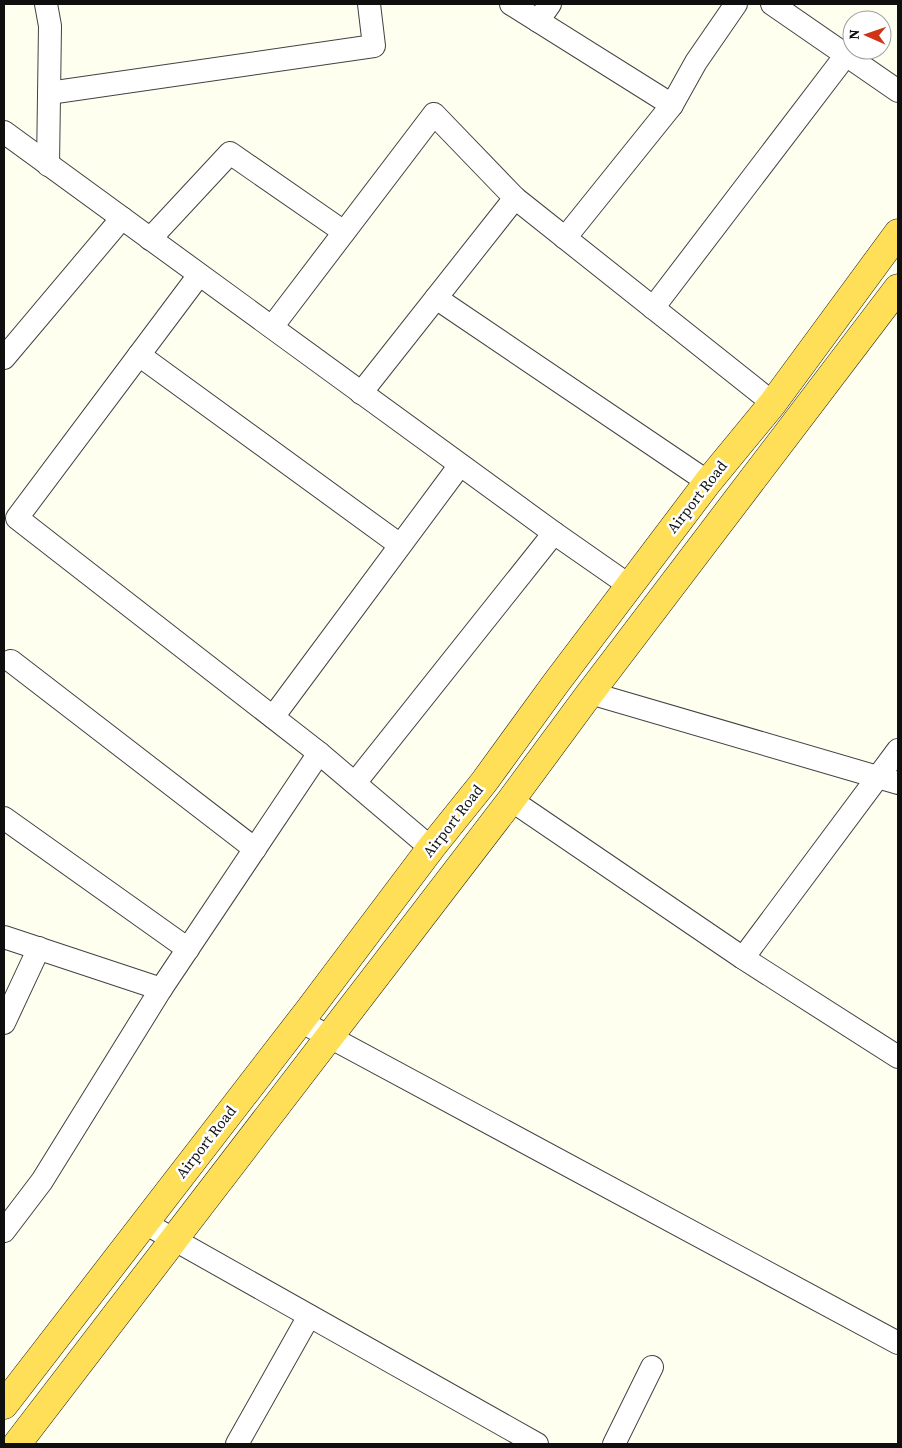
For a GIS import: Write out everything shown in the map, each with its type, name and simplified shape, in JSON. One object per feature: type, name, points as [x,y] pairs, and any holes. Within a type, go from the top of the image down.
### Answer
[{"type":"highway","name":"Airport Road","points":[[4,1405],[431,848],[484,782],[556,683],[708,482],[772,403],[898,234]]},
{"type":"highway","points":[[17,1444],[511,800],[898,288]]},
{"type":"street","points":[[46,4],[50,26],[48,164]]},
{"type":"street","points":[[49,92],[374,46],[369,4]]},
{"type":"street","points":[[511,4],[544,12],[672,105]]},
{"type":"street","points":[[565,238],[672,105],[696,62],[736,4]]},
{"type":"street","points":[[772,4],[842,52]]},
{"type":"street","points":[[653,308],[842,60]]},
{"type":"street","points":[[853,60],[898,91]]},
{"type":"street","points":[[272,327],[434,114],[515,198],[772,403]]},
{"type":"street","points":[[4,132],[460,465],[630,586]]},
{"type":"street","points":[[150,239],[230,153],[344,232]]},
{"type":"street","points":[[361,393],[515,198]]},
{"type":"street","points":[[4,358],[122,218]]},
{"type":"street","points":[[199,274],[17,518],[320,753],[431,848]]},
{"type":"street","points":[[436,298],[708,482]]},
{"type":"street","points":[[139,355],[400,546]]},
{"type":"street","points":[[273,717],[460,465]]},
{"type":"street","points":[[355,783],[554,533]]},
{"type":"street","points":[[10,661],[255,849]]},
{"type":"street","points":[[590,693],[888,780]]},
{"type":"street","points":[[743,958],[888,780],[898,750]]},
{"type":"street","points":[[4,1231],[42,1181],[160,989],[320,753]]},
{"type":"street","points":[[511,800],[743,958],[898,1057]]},
{"type":"street","points":[[4,818],[188,949]]},
{"type":"street","points":[[4,937],[160,989]]},
{"type":"street","points":[[4,1023],[39,948]]},
{"type":"street","points":[[300,1021],[898,1344]]},
{"type":"street","points":[[143,1222],[537,1444]]},
{"type":"street","points":[[236,1444],[309,1316]]},
{"type":"street","points":[[614,1444],[652,1366]]}]
